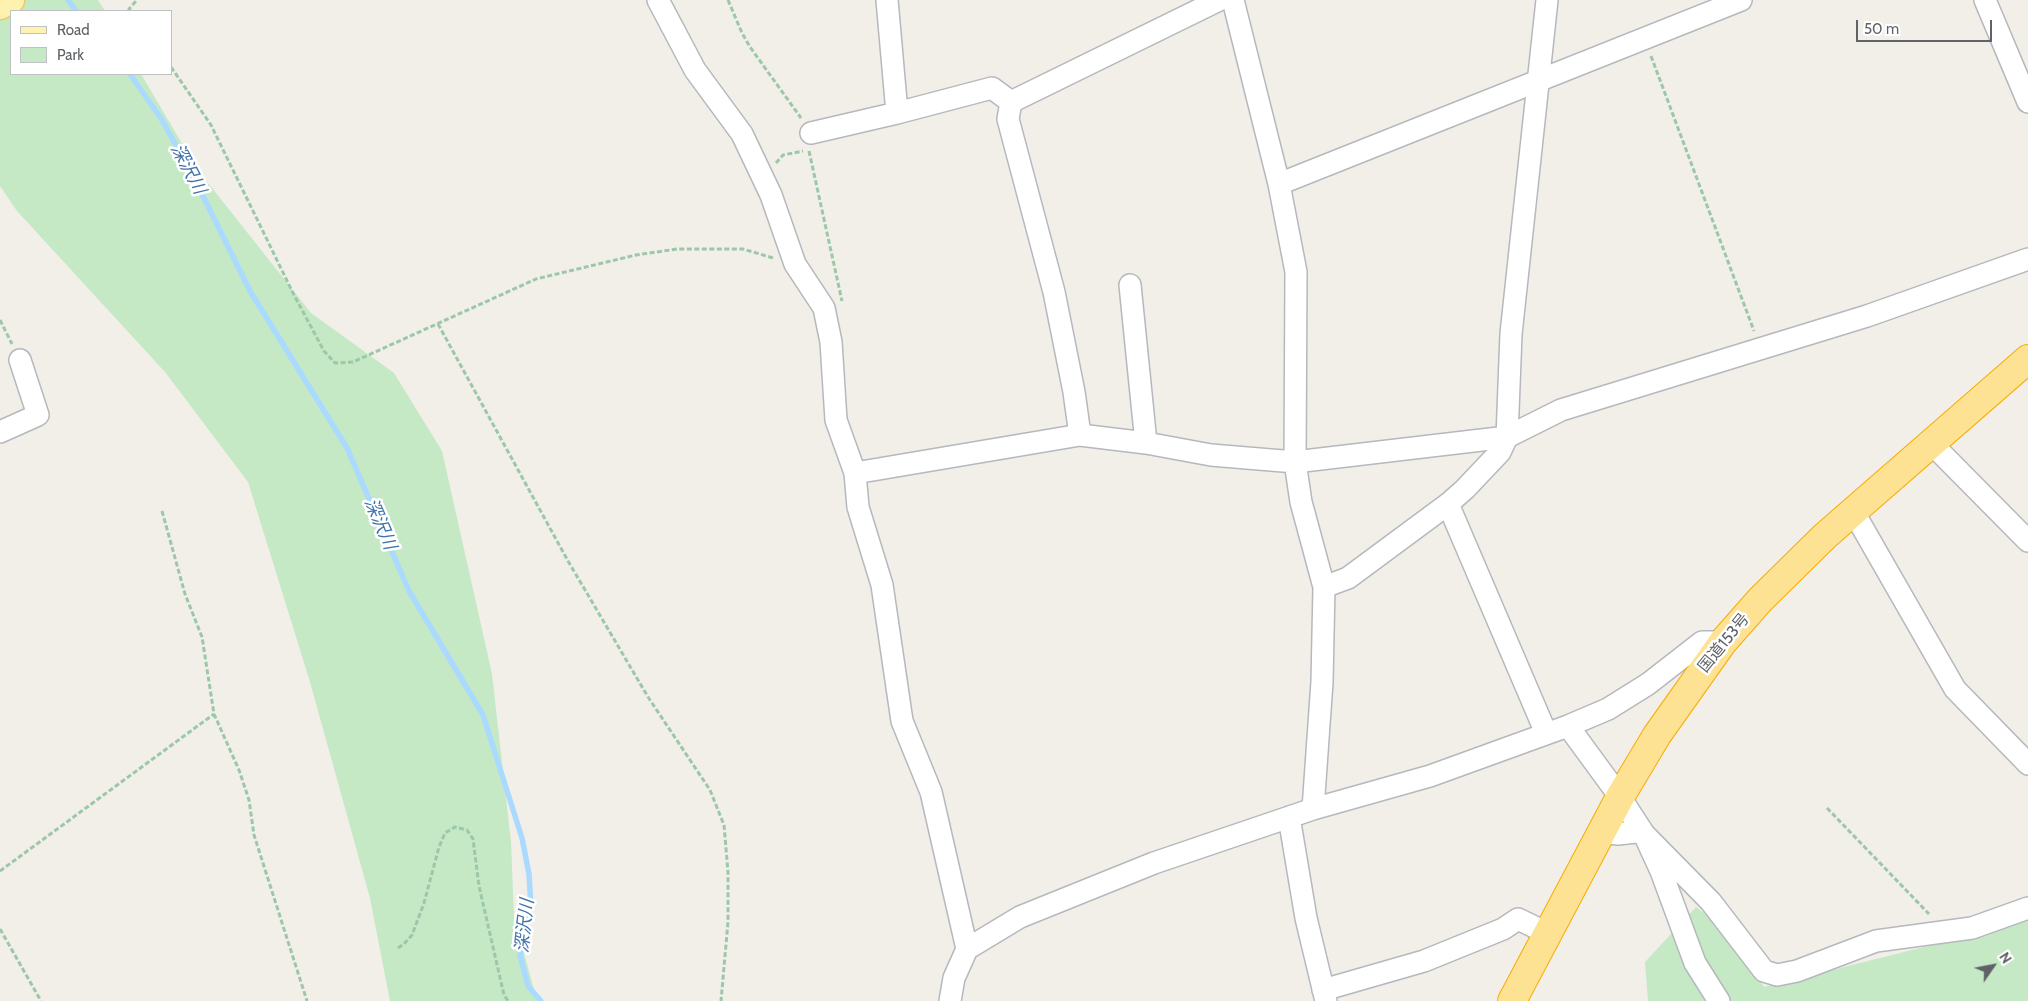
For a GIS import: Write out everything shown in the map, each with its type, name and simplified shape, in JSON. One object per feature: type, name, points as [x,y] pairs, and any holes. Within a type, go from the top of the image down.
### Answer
[{"type":"highway","name":"国道153号","points":[[1512,1001],[1620,797],[1657,735],[1723,642],[1760,600],[1853,511],[2028,359]]},
{"type":"main road","points":[[0,6],[11,0]]},
{"type":"street","points":[[658,0],[695,70],[742,134],[771,195],[795,264],[824,308],[831,342],[836,420],[856,473],[858,507],[882,585],[902,721],[931,792],[967,949]]},
{"type":"street","points":[[886,0],[897,113]]},
{"type":"street","points":[[1011,102],[1219,0]]},
{"type":"street","points":[[1233,0],[1279,184],[1296,272],[1295,462],[1301,502],[1324,588],[1322,682],[1313,809]]},
{"type":"street","points":[[1324,588],[1348,578],[1448,504],[1500,452],[1507,437],[1511,334],[1547,0]]},
{"type":"street","points":[[1279,184],[1741,0]]},
{"type":"street","points":[[1984,0],[2028,102]]},
{"type":"street","points":[[811,133],[992,88],[1011,102]]},
{"type":"street","points":[[1011,102],[1008,119],[1054,292],[1074,392],[1080,435]]},
{"type":"street","points":[[856,473],[1080,435],[1146,443],[1211,455],[1295,462],[1507,437],[1561,410],[1867,316],[2028,259]]},
{"type":"street","points":[[1130,285],[1146,443]]},
{"type":"street","points":[[0,432],[38,415],[20,360]]},
{"type":"street","points":[[1931,443],[2028,541]]},
{"type":"street","points":[[1448,504],[1546,734]]},
{"type":"street","points":[[1853,511],[1955,689],[2028,764]]},
{"type":"street","points":[[950,1001],[954,978],[967,949],[1020,917],[1154,863],[1313,809],[1430,776],[1568,726],[1608,709],[1648,684],[1702,642],[1723,642]]},
{"type":"street","points":[[1568,726],[1620,797],[1644,834],[1661,871],[1695,963],[1719,1001]]},
{"type":"street","points":[[1289,817],[1306,918],[1324,998],[1503,929],[1518,919],[1547,933]]},
{"type":"street","points":[[1601,832],[1618,834],[1636,832],[1644,834],[1711,902],[1764,971],[1777,975],[1797,971],[1876,941],[1972,928],[2028,908]]},
{"type":"path","points":[[130,10],[138,0]]},
{"type":"path","points":[[728,0],[750,47],[811,133],[808,151],[842,296],[842,305]]},
{"type":"path","points":[[1645,39],[1760,348]]},
{"type":"path","points":[[172,69],[210,126],[294,295],[324,351],[335,363],[353,362],[536,279],[636,255],[677,249],[743,249],[795,264]]},
{"type":"path","points":[[0,320],[20,360]]},
{"type":"path","points":[[438,324],[568,561],[648,697],[710,790],[724,825],[728,872],[728,922],[721,1001]]},
{"type":"path","points":[[162,511],[184,594],[202,637],[214,714],[240,770],[249,800],[254,835],[307,1001]]},
{"type":"path","points":[[0,871],[214,714]]},
{"type":"path","points":[[1827,808],[1946,931]]},
{"type":"path","points":[[398,948],[412,935],[424,903],[439,847],[445,834],[456,827],[467,830],[473,839],[479,886],[504,995],[508,1001]]},
{"type":"path","points":[[0,929],[41,1001]]},
{"type":"green space","points":[[0,0],[98,0],[104,10],[10,10],[10,75],[142,75],[197,169],[311,313],[394,373],[442,451],[492,674],[511,842],[514,916],[537,1001],[390,1001],[370,898],[310,682],[248,482],[165,372],[17,211],[0,186]]},
{"type":"green space","points":[[1696,907],[1722,926],[1764,987],[2028,921],[2028,1001],[1648,1001],[1645,962]]},
{"type":"waterway","name":"深沢川","points":[[68,0],[75,10]]},
{"type":"waterway","name":"深沢川","points":[[131,75],[162,120],[195,180],[250,291],[347,448],[409,591],[483,715],[522,838],[529,874],[531,907],[520,955],[528,986],[541,1001]]}]
